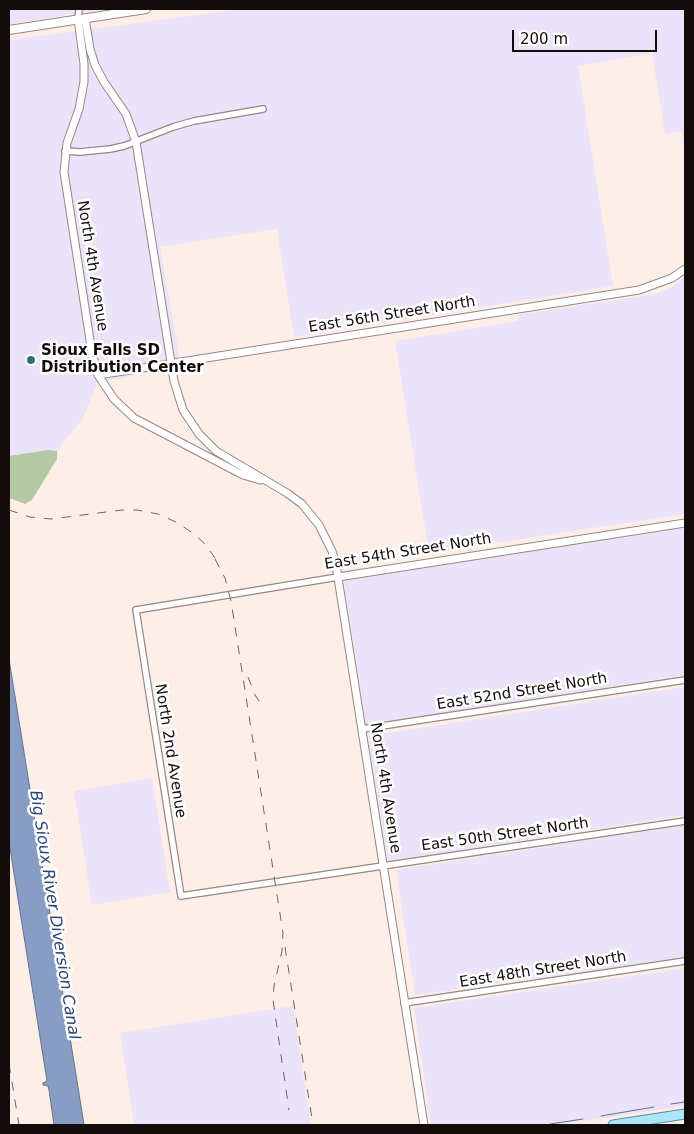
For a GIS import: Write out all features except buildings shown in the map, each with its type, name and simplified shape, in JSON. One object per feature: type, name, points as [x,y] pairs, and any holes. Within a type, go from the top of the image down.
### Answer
[{"type":"main road","points":[[9,30],[146,9]]},
{"type":"main road","points":[[613,1125],[685,1114]]},
{"type":"street","points":[[80,9],[81,19]]},
{"type":"street","name":"North 4th Avenue","points":[[81,19],[95,65],[126,114],[136,142],[179,401],[198,433],[216,450],[295,498],[314,518],[328,542],[334,558],[424,1125]]},
{"type":"street","name":"North 4th Avenue","points":[[81,19],[84,82],[82,100],[69,132],[65,150],[65,184],[92,353],[98,375],[114,399],[134,418],[243,475],[268,482]]},
{"type":"street","points":[[65,150],[95,151],[124,146],[172,127],[194,121],[263,110]]},
{"type":"street","name":"East 56th Street North","points":[[98,375],[639,290],[672,278],[685,269]]},
{"type":"street","name":"East 54th Street North","points":[[136,610],[685,523]]},
{"type":"street","name":"North 2nd Avenue","points":[[136,610],[180,896]]},
{"type":"street","name":"East 52nd Street North","points":[[362,729],[685,680]]},
{"type":"street","name":"East 50th Street North","points":[[180,896],[685,821]]},
{"type":"street","name":"East 48th Street North","points":[[404,1003],[685,961]]},
{"type":"shaded area","points":[[9,9],[105,9],[9,24]]},
{"type":"shaded area","points":[[242,9],[685,9],[685,152],[682,131],[665,134],[652,53],[578,66],[613,286],[294,337],[277,229],[160,247],[181,366],[97,383],[83,418],[57,451],[48,450],[9,456],[9,40]]},
{"type":"shaded area","points":[[685,277],[685,514],[429,553],[395,341],[518,321],[517,315],[655,294],[670,288]]},
{"type":"shaded area","points":[[685,528],[685,675],[366,725],[344,580]]},
{"type":"shaded area","points":[[685,687],[685,815],[388,861],[368,736]]},
{"type":"shaded area","points":[[152,778],[170,892],[92,905],[74,791]]},
{"type":"shaded area","points":[[685,825],[685,957],[415,995],[396,870]]},
{"type":"shaded area","points":[[685,968],[685,1106],[555,1125],[431,1125],[414,1008]]},
{"type":"shaded area","points":[[293,1006],[311,1125],[134,1125],[120,1033]]},
{"type":"green space","points":[[48,450],[57,451],[57,459],[32,500],[25,504],[9,498],[9,456]]},
{"type":"water","points":[[9,659],[84,1125],[54,1125],[48,1086],[43,1085],[47,1081],[9,842]]},
{"type":"waterway","points":[[671,1104],[685,1102]]},
{"type":"waterway","points":[[601,1116],[654,1107]]},
{"type":"waterway","points":[[550,1124],[583,1119]]},
{"type":"railway","points":[[9,510],[30,517],[51,519],[122,510],[137,510],[158,514],[178,523],[194,534],[205,544],[220,565]]},
{"type":"railway","points":[[215,559],[225,578],[231,601],[283,933],[282,951],[274,986],[273,1000],[289,1110]]},
{"type":"railway","points":[[248,677],[255,695],[263,707]]},
{"type":"railway","points":[[285,947],[313,1125]]},
{"type":"railway","points":[[9,1064],[19,1125]]},
{"type":"place","name":"Sioux Falls SD Distribution Center","points":[[31,360]]},
{"type":"water label","name":"Big Sioux River Diversion Canal","points":[[54,915]]}]
